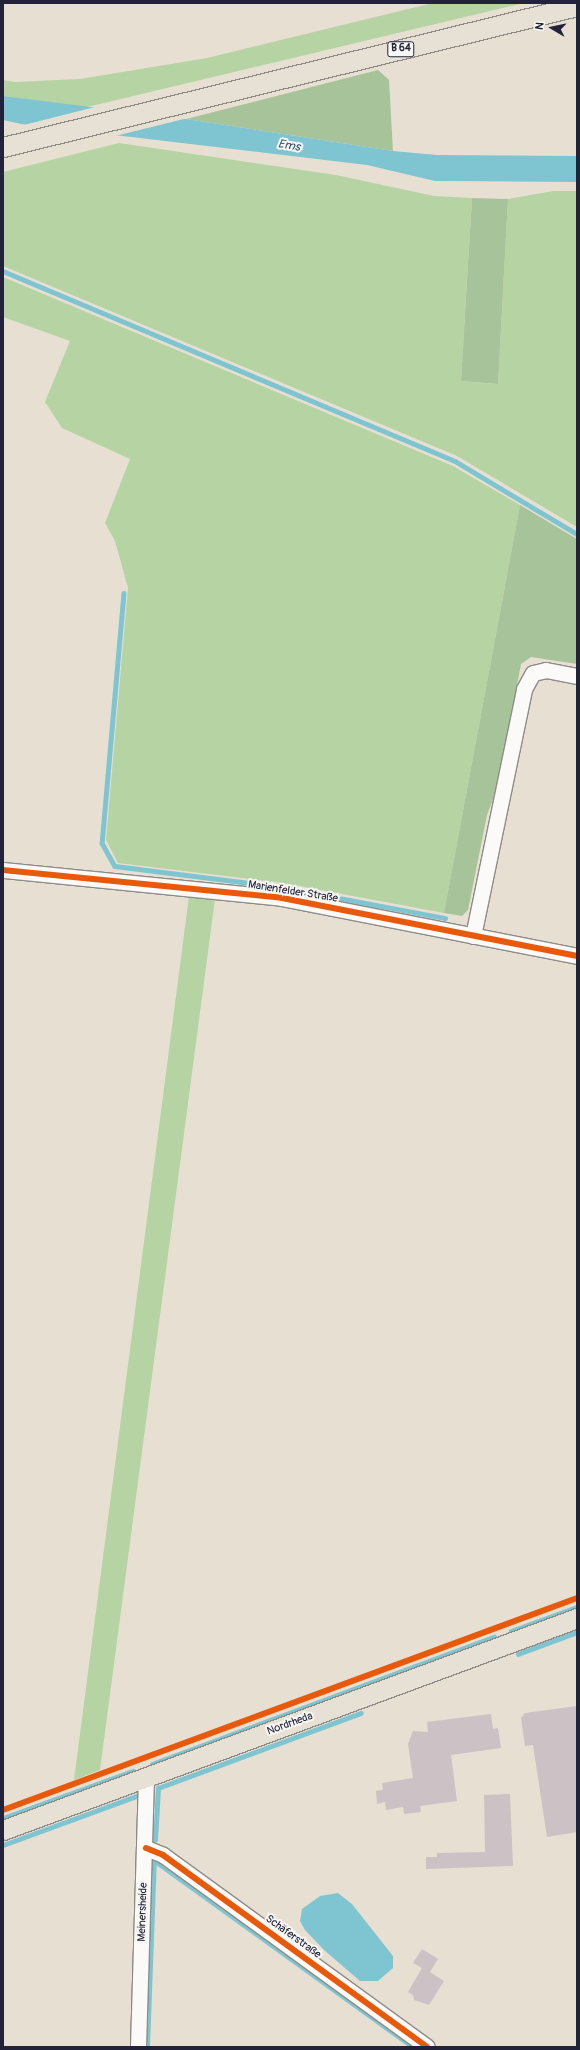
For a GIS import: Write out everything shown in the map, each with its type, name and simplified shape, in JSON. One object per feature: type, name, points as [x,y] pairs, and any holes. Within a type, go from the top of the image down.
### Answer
[{"type":"main road","name":"B 64","points":[[3,147],[577,6]]},
{"type":"main road","name":"Nordrheda","points":[[3,1830],[577,1618]]},
{"type":"street","points":[[473,936],[524,689],[532,673],[546,670],[577,676]]},
{"type":"street","name":"Marienfelder Straße","points":[[3,870],[282,898],[577,956]]},
{"type":"street","name":"Meinersheide","points":[[138,2047],[146,1848],[146,1777]]},
{"type":"street","name":"Schäferstraße","points":[[146,1848],[163,1855],[427,2047]]},
{"type":"green space","points":[[433,3],[524,3],[83,108],[3,96],[3,80],[15,82],[80,79],[207,58]]},
{"type":"green space","points":[[378,70],[389,80],[393,151],[186,119]]},
{"type":"green space","points":[[119,143],[336,175],[434,196],[472,198],[461,381],[498,384],[508,199],[553,191],[577,191],[577,527],[457,456],[3,266],[3,172]]},
{"type":"green space","points":[[472,198],[508,199],[498,384],[461,381]]},
{"type":"green space","points":[[3,277],[453,466],[520,505],[444,913],[283,883],[118,863],[106,840],[128,588],[115,541],[105,523],[130,459],[62,428],[45,402],[70,341],[3,317]]},
{"type":"green space","points":[[520,505],[577,539],[577,664],[531,657],[521,664],[498,786],[487,815],[468,910],[462,916],[444,913]]},
{"type":"green space","points":[[189,896],[215,899],[100,1770],[74,1780]]},
{"type":"water","name":"Ems","points":[[3,96],[186,119],[393,151],[437,155],[577,156],[577,182],[435,181],[367,165],[21,124],[3,120]]},
{"type":"water","points":[[338,1893],[352,1904],[393,1956],[393,1968],[378,1981],[360,1981],[324,1950],[305,1930],[300,1921],[302,1909],[320,1896]]},
{"type":"pier","points":[[95,107],[188,118],[115,136],[20,126]]},
{"type":"building","points":[[577,1706],[577,1832],[547,1837],[533,1745],[525,1746],[521,1718],[525,1713]]},
{"type":"building","points":[[491,1714],[493,1729],[498,1728],[501,1748],[451,1755],[457,1801],[420,1806],[421,1812],[404,1814],[403,1807],[386,1810],[385,1802],[377,1804],[376,1791],[383,1790],[382,1783],[413,1778],[408,1744],[413,1731],[428,1732],[427,1722]]},
{"type":"building","points":[[510,1794],[513,1866],[426,1869],[426,1857],[437,1857],[437,1853],[485,1852],[484,1795]]},
{"type":"building","points":[[422,1949],[438,1959],[430,1972],[444,1981],[429,2005],[414,2000],[413,1995],[408,1992],[422,1968],[413,1963]]},
{"type":"waterway","points":[[3,271],[455,461],[577,534]]},
{"type":"waterway","points":[[124,593],[102,843],[115,866],[281,887],[445,918]]},
{"type":"waterway","points":[[511,1631],[577,1607]]},
{"type":"waterway","points":[[518,1654],[577,1632]]},
{"type":"waterway","points":[[152,1764],[494,1637]]},
{"type":"waterway","points":[[155,1840],[158,1788],[361,1713]]},
{"type":"waterway","points":[[3,1818],[133,1771]]},
{"type":"waterway","points":[[3,1845],[136,1796]]},
{"type":"waterway","points":[[147,2047],[154,1858]]},
{"type":"waterway","points":[[154,1860],[413,2047]]},
{"type":"cycle path","points":[[3,870],[282,898],[577,956]]},
{"type":"cycle path","points":[[3,1810],[577,1598]]},
{"type":"cycle path","points":[[146,1848],[163,1855],[427,2047]]}]
